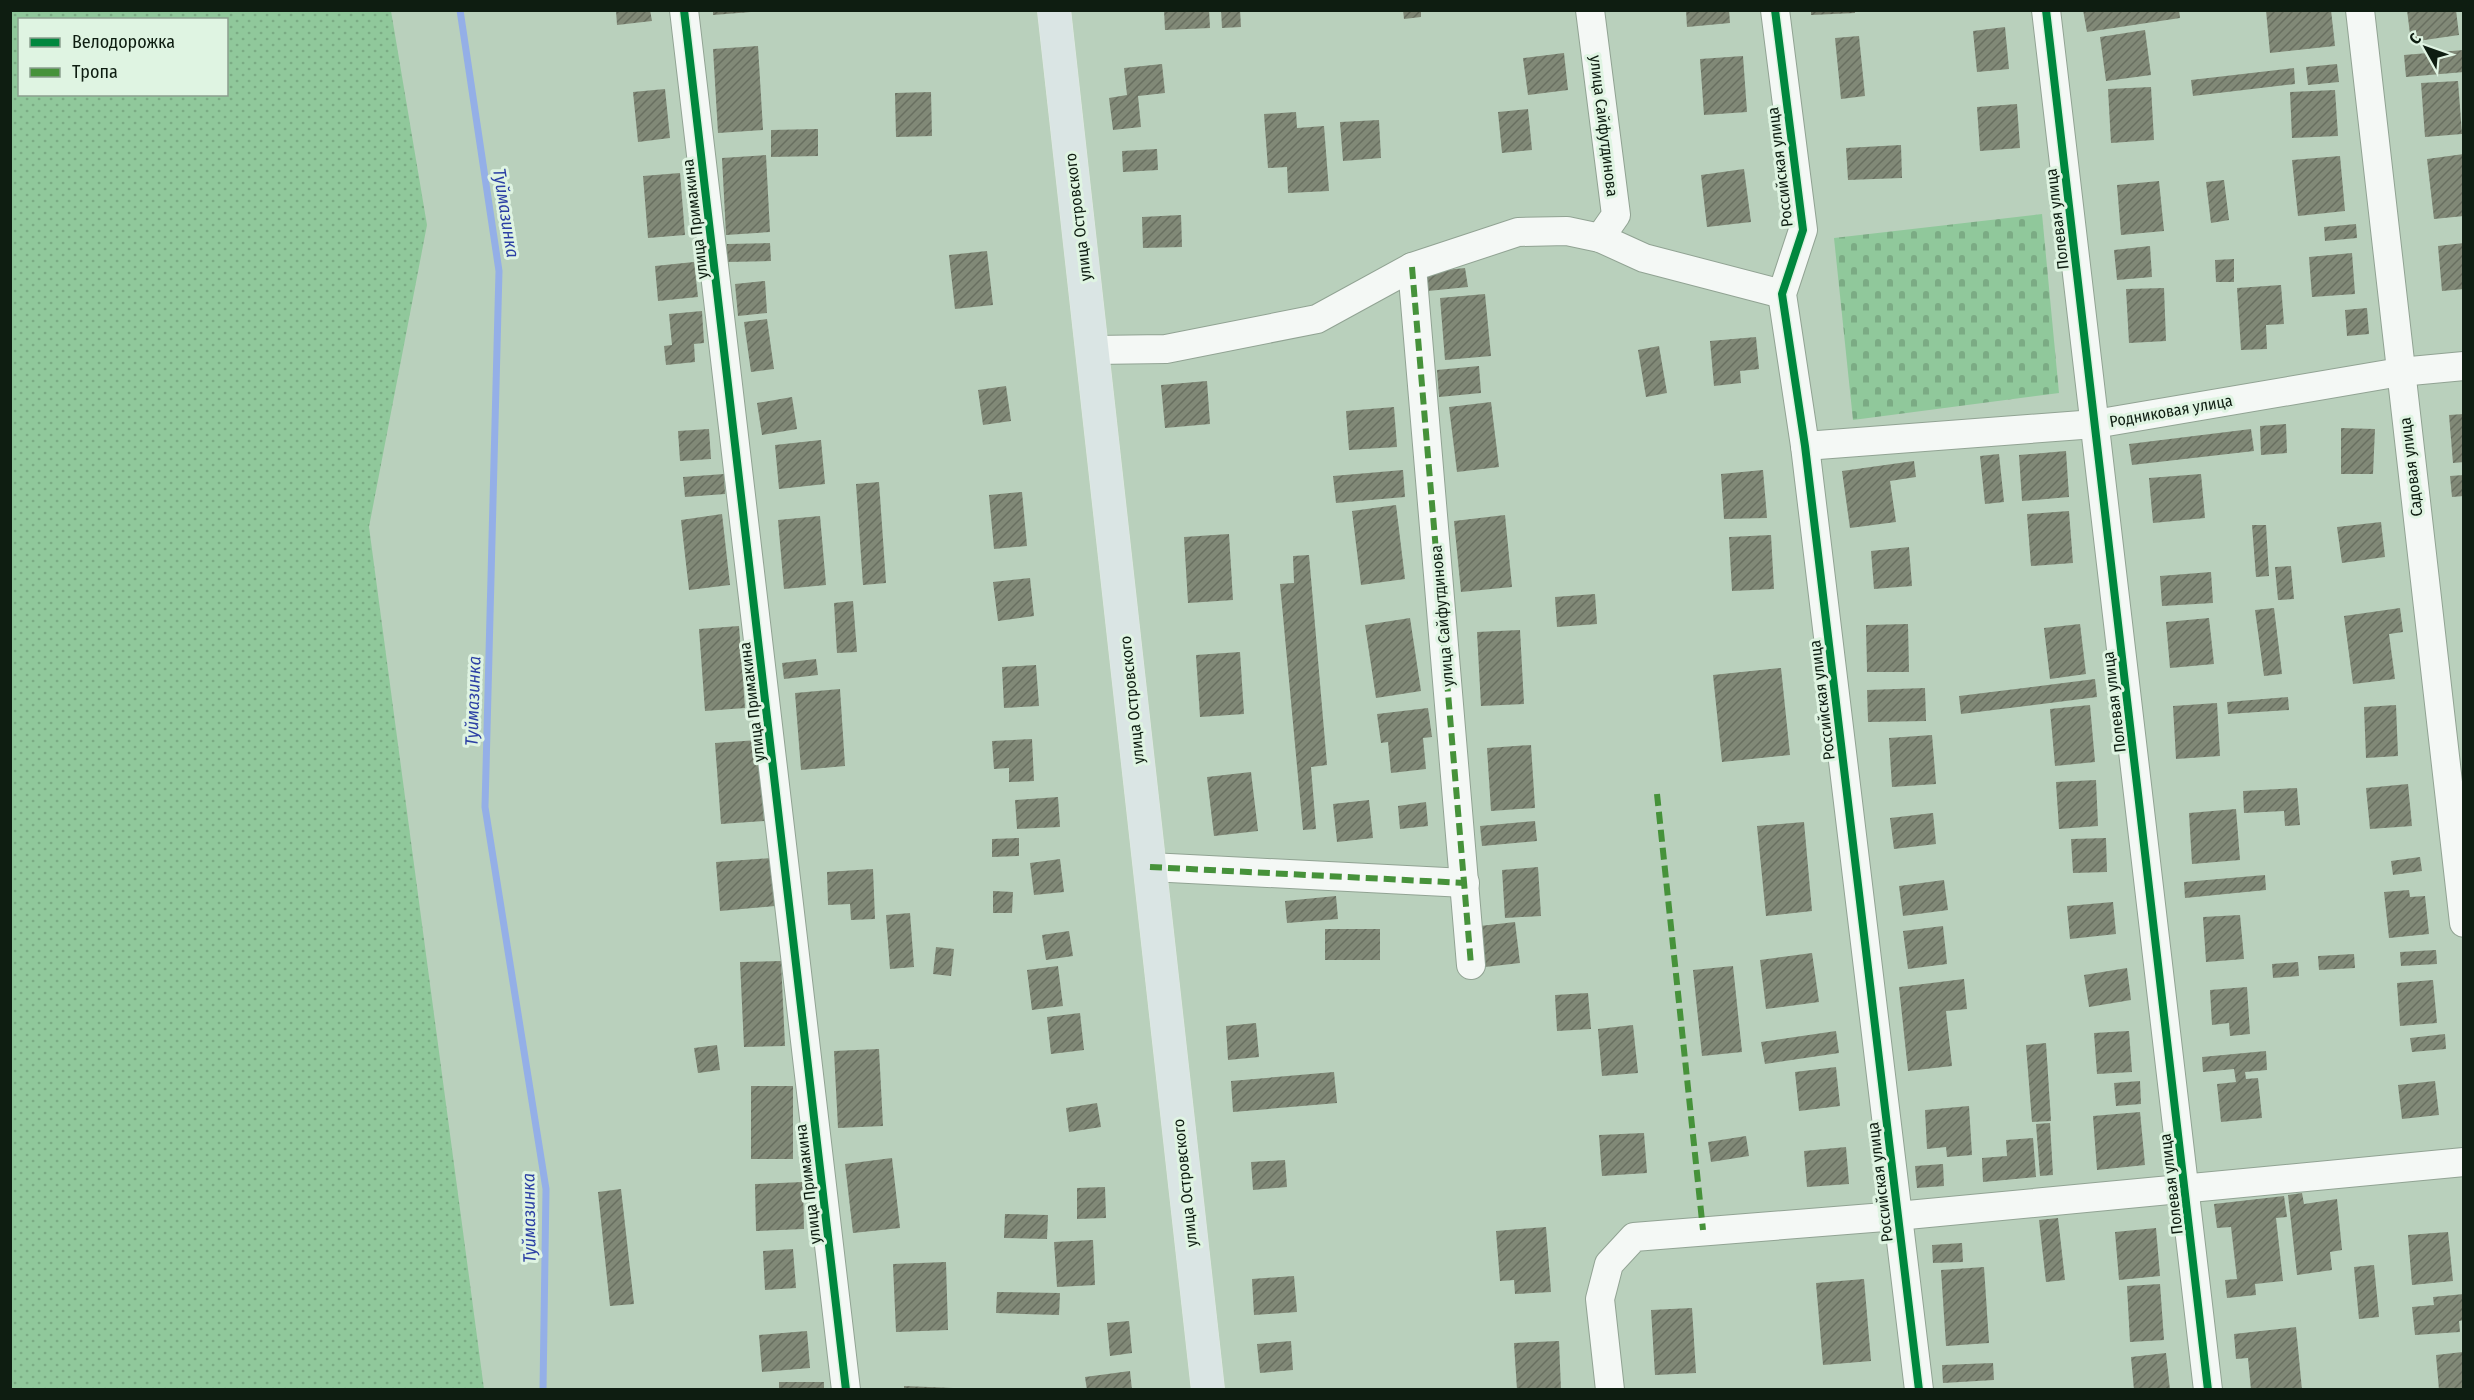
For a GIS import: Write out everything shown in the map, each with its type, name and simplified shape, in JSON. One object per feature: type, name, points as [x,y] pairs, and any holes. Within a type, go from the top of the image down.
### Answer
[{"type":"main road","name":"улица Островского","points":[[1054,10],[1094,350],[1208,1389]]},
{"type":"street","name":"улица Примакина","points":[[684,10],[846,1389]]},
{"type":"street","name":"улица Сайфутдинова","points":[[1590,10],[1616,215],[1600,238]]},
{"type":"street","name":"Российская улица","points":[[1774,10],[1803,230],[1782,294],[1805,446],[1919,1389]]},
{"type":"street","name":"Полевая улица","points":[[2046,10],[2208,1389]]},
{"type":"street","name":"Садовая улица","points":[[2360,10],[2463,923]]},
{"type":"street","points":[[1094,350],[1166,349],[1317,319],[1412,267],[1518,232],[1567,231],[1600,238],[1644,258],[1782,294]]},
{"type":"street","name":"улица Сайфутдинова","points":[[1412,267],[1471,965]]},
{"type":"street","name":"Родниковая улица","points":[[1805,446],[2095,424],[2400,372],[2463,366]]},
{"type":"street","points":[[1150,867],[1465,883]]},
{"type":"street","points":[[1610,1389],[1600,1299],[1609,1264],[1634,1237],[2185,1190],[2463,1162]]},
{"type":"green space","points":[[10,11],[391,11],[427,225],[369,527],[484,1389],[11,1389]]},
{"type":"green space","points":[[2042,214],[2059,393],[1853,420],[1834,238]]},
{"type":"building","points":[[616,10],[650,10],[652,21],[617,25]]},
{"type":"building","points":[[713,10],[751,10],[751,12],[713,15]]},
{"type":"building","points":[[1164,10],[1209,10],[1210,28],[1165,30]]},
{"type":"building","points":[[1221,10],[1240,10],[1241,27],[1222,28]]},
{"type":"building","points":[[1403,10],[1421,10],[1421,17],[1404,19]]},
{"type":"building","points":[[1686,10],[1729,10],[1730,23],[1687,27]]},
{"type":"building","points":[[1811,10],[1855,10],[1855,13],[1811,15]]},
{"type":"building","points":[[2083,10],[2179,10],[2180,18],[2087,32]]},
{"type":"building","points":[[2266,10],[2331,10],[2335,46],[2270,53]]},
{"type":"building","points":[[2407,10],[2456,10],[2459,35],[2411,42]]},
{"type":"building","points":[[2005,27],[2009,69],[1977,72],[1973,31]]},
{"type":"building","points":[[2145,30],[2151,75],[2106,81],[2100,37]]},
{"type":"building","points":[[1859,36],[1865,96],[1841,99],[1835,38]]},
{"type":"building","points":[[758,46],[763,130],[718,133],[713,49]]},
{"type":"building","points":[[2464,50],[2464,72],[2406,77],[2404,55]]},
{"type":"building","points":[[1564,53],[1568,90],[1528,95],[1523,58]]},
{"type":"building","points":[[1743,56],[1747,112],[1704,115],[1700,59]]},
{"type":"building","points":[[1162,64],[1165,93],[1138,96],[1141,127],[1113,130],[1109,98],[1127,95],[1124,68]]},
{"type":"building","points":[[2337,64],[2339,82],[2308,85],[2306,67]]},
{"type":"building","points":[[2294,68],[2295,84],[2193,96],[2191,80]]},
{"type":"building","points":[[2458,81],[2462,134],[2425,137],[2421,83]]},
{"type":"building","points":[[2151,87],[2154,140],[2111,143],[2108,89]]},
{"type":"building","points":[[665,89],[670,138],[638,142],[633,92]]},
{"type":"building","points":[[2335,90],[2338,136],[2292,138],[2290,92]]},
{"type":"building","points":[[931,92],[932,136],[896,137],[895,93]]},
{"type":"building","points":[[2017,104],[2020,148],[1980,151],[1977,107]]},
{"type":"building","points":[[1528,109],[1532,150],[1502,153],[1498,112]]},
{"type":"building","points":[[1296,112],[1297,128],[1324,126],[1329,191],[1288,193],[1287,167],[1268,168],[1264,114]]},
{"type":"building","points":[[1379,120],[1381,158],[1343,161],[1340,122]]},
{"type":"building","points":[[818,129],[818,156],[771,157],[771,130]]},
{"type":"building","points":[[1901,145],[1902,178],[1848,180],[1846,148]]},
{"type":"building","points":[[1157,149],[1158,170],[1123,172],[1122,151]]},
{"type":"building","points":[[2464,154],[2464,216],[2434,219],[2427,159]]},
{"type":"building","points":[[766,155],[770,232],[726,235],[722,158]]},
{"type":"building","points":[[2340,156],[2345,211],[2298,216],[2292,160]]},
{"type":"building","points":[[1744,169],[1751,222],[1707,227],[1701,175]]},
{"type":"building","points":[[680,173],[685,235],[648,238],[643,176]]},
{"type":"building","points":[[2224,180],[2229,220],[2211,223],[2206,182]]},
{"type":"building","points":[[2159,181],[2164,231],[2121,235],[2117,185]]},
{"type":"building","points":[[1181,215],[1182,247],[1143,248],[1142,217]]},
{"type":"building","points":[[2356,224],[2357,238],[2325,241],[2324,227]]},
{"type":"building","points":[[770,243],[771,261],[727,262],[727,244]]},
{"type":"building","points":[[2464,243],[2464,289],[2442,291],[2438,246]]},
{"type":"building","points":[[2150,246],[2152,277],[2117,280],[2114,250]]},
{"type":"building","points":[[987,251],[993,305],[955,309],[949,255]]},
{"type":"building","points":[[2352,253],[2355,294],[2312,297],[2309,257]]},
{"type":"building","points":[[2234,259],[2234,282],[2216,282],[2215,260]]},
{"type":"building","points":[[694,262],[698,297],[658,301],[655,266]]},
{"type":"building","points":[[1465,268],[1468,287],[1428,291],[1426,272]]},
{"type":"building","points":[[765,281],[767,313],[738,316],[735,284]]},
{"type":"building","points":[[2281,285],[2284,324],[2266,325],[2267,349],[2241,350],[2237,288]]},
{"type":"building","points":[[2164,288],[2166,341],[2129,343],[2126,289]]},
{"type":"building","points":[[1485,294],[1491,356],[1445,360],[1440,298]]},
{"type":"building","points":[[2367,308],[2369,334],[2347,336],[2345,310]]},
{"type":"building","points":[[702,311],[704,343],[694,344],[695,362],[666,365],[664,346],[672,345],[669,314]]},
{"type":"building","points":[[767,319],[774,369],[751,372],[744,322]]},
{"type":"building","points":[[1756,337],[1759,369],[1740,371],[1741,383],[1714,386],[1710,341]]},
{"type":"building","points":[[1659,346],[1667,393],[1646,397],[1638,350]]},
{"type":"building","points":[[1479,366],[1481,393],[1439,397],[1437,370]]},
{"type":"building","points":[[1207,381],[1210,424],[1165,428],[1161,385]]},
{"type":"building","points":[[1006,386],[1011,421],[983,425],[978,390]]},
{"type":"building","points":[[792,397],[797,429],[762,435],[757,403]]},
{"type":"building","points":[[1491,402],[1499,467],[1457,472],[1449,407]]},
{"type":"building","points":[[1394,407],[1397,447],[1349,450],[1346,411]]},
{"type":"building","points":[[2464,414],[2464,462],[2453,463],[2449,415]]},
{"type":"building","points":[[2286,424],[2287,453],[2261,455],[2260,426]]},
{"type":"building","points":[[2341,428],[2375,429],[2373,474],[2341,474]]},
{"type":"building","points":[[709,429],[711,459],[680,461],[678,431]]},
{"type":"building","points":[[2251,429],[2254,451],[2132,465],[2129,444]]},
{"type":"building","points":[[821,440],[825,484],[779,489],[775,445]]},
{"type":"building","points":[[2066,451],[2069,497],[2022,501],[2019,455]]},
{"type":"building","points":[[1999,454],[2004,502],[1985,504],[1980,456]]},
{"type":"building","points":[[1914,461],[1916,477],[1890,481],[1896,522],[1850,528],[1842,471]]},
{"type":"building","points":[[1403,470],[1405,497],[1336,503],[1333,476]]},
{"type":"building","points":[[1763,470],[1767,518],[1724,519],[1721,474]]},
{"type":"building","points":[[724,474],[725,494],[685,497],[683,477]]},
{"type":"building","points":[[2201,474],[2205,518],[2153,523],[2149,478]]},
{"type":"building","points":[[2464,475],[2464,496],[2452,497],[2450,476]]},
{"type":"building","points":[[879,482],[886,583],[863,585],[856,484]]},
{"type":"building","points":[[1022,492],[1027,546],[994,549],[989,495]]},
{"type":"building","points":[[1396,505],[1405,579],[1361,585],[1352,511]]},
{"type":"building","points":[[2069,511],[2073,563],[2031,566],[2027,514]]},
{"type":"building","points":[[722,514],[730,585],[689,590],[681,520]]},
{"type":"building","points":[[1505,515],[1512,587],[1461,592],[1454,521]]},
{"type":"building","points":[[820,516],[826,585],[784,589],[778,520]]},
{"type":"building","points":[[2381,522],[2385,557],[2342,563],[2337,527]]},
{"type":"building","points":[[2252,525],[2266,525],[2269,576],[2256,577]]},
{"type":"building","points":[[1229,534],[1233,600],[1188,603],[1184,537]]},
{"type":"building","points":[[1771,535],[1774,589],[1732,591],[1729,537]]},
{"type":"building","points":[[1909,547],[1912,586],[1874,589],[1871,551]]},
{"type":"building","points":[[1309,555],[1327,765],[1311,767],[1316,829],[1303,830],[1280,584],[1294,583],[1293,556]]},
{"type":"building","points":[[2291,566],[2294,599],[2278,600],[2275,567]]},
{"type":"building","points":[[2211,572],[2213,603],[2162,606],[2160,576]]},
{"type":"building","points":[[1030,578],[1034,616],[998,621],[993,582]]},
{"type":"building","points":[[1595,594],[1597,624],[1557,627],[1555,597]]},
{"type":"building","points":[[853,601],[857,652],[837,653],[834,603]]},
{"type":"building","points":[[2274,608],[2282,674],[2264,676],[2255,610]]},
{"type":"building","points":[[2400,608],[2403,632],[2389,634],[2395,679],[2353,684],[2344,616]]},
{"type":"building","points":[[1410,618],[1421,691],[1376,698],[1365,625]]},
{"type":"building","points":[[2209,618],[2214,664],[2170,668],[2166,622]]},
{"type":"building","points":[[1908,624],[1909,672],[1867,672],[1866,625]]},
{"type":"building","points":[[2080,624],[2086,674],[2050,679],[2044,628]]},
{"type":"building","points":[[739,626],[745,708],[705,711],[699,629]]},
{"type":"building","points":[[1520,630],[1524,704],[1481,706],[1477,632]]},
{"type":"building","points":[[1240,652],[1244,714],[1200,717],[1196,655]]},
{"type":"building","points":[[816,659],[818,675],[784,679],[782,663]]},
{"type":"building","points":[[1036,665],[1039,706],[1004,708],[1002,667]]},
{"type":"building","points":[[1781,668],[1790,755],[1722,762],[1713,675]]},
{"type":"building","points":[[2095,679],[2097,697],[1961,714],[1959,696]]},
{"type":"building","points":[[1925,688],[1926,721],[1868,722],[1867,690]]},
{"type":"building","points":[[840,689],[845,766],[801,770],[795,693]]},
{"type":"building","points":[[2288,697],[2289,710],[2228,714],[2227,702]]},
{"type":"building","points":[[2217,703],[2220,756],[2176,759],[2173,706]]},
{"type":"building","points":[[2090,705],[2095,762],[2055,766],[2050,709]]},
{"type":"building","points":[[2396,705],[2398,756],[2366,758],[2364,707]]},
{"type":"building","points":[[1428,708],[1432,737],[1423,738],[1426,769],[1391,773],[1388,742],[1381,743],[1377,714]]},
{"type":"building","points":[[1932,735],[1936,784],[1892,787],[1889,738]]},
{"type":"building","points":[[1032,739],[1034,781],[1009,782],[1009,768],[994,769],[992,741]]},
{"type":"building","points":[[758,740],[764,821],[721,824],[715,743]]},
{"type":"building","points":[[1531,745],[1535,808],[1491,811],[1487,748]]},
{"type":"building","points":[[1251,772],[1258,831],[1214,836],[1207,777]]},
{"type":"building","points":[[2096,780],[2098,826],[2059,829],[2056,782]]},
{"type":"building","points":[[2408,784],[2412,826],[2370,829],[2366,788]]},
{"type":"building","points":[[2297,788],[2300,825],[2285,826],[2284,811],[2244,813],[2243,791]]},
{"type":"building","points":[[1058,797],[1060,827],[1017,829],[1015,800]]},
{"type":"building","points":[[1369,800],[1373,838],[1337,842],[1333,804]]},
{"type":"building","points":[[1426,802],[1428,826],[1400,829],[1398,806]]},
{"type":"building","points":[[2236,809],[2240,860],[2192,864],[2189,813]]},
{"type":"building","points":[[1933,813],[1936,844],[1894,849],[1890,818]]},
{"type":"building","points":[[1535,821],[1537,841],[1482,846],[1480,826]]},
{"type":"building","points":[[1804,822],[1812,911],[1766,916],[1757,826]]},
{"type":"building","points":[[1019,838],[1019,856],[992,857],[992,839]]},
{"type":"building","points":[[2106,838],[2107,872],[2073,873],[2071,839]]},
{"type":"building","points":[[2420,857],[2422,871],[2393,875],[2391,861]]},
{"type":"building","points":[[771,858],[775,906],[720,911],[716,862]]},
{"type":"building","points":[[1060,859],[1064,892],[1034,895],[1030,863]]},
{"type":"building","points":[[1538,867],[1541,916],[1505,918],[1502,870]]},
{"type":"building","points":[[873,869],[875,919],[851,920],[850,904],[828,905],[827,872]]},
{"type":"building","points":[[2265,875],[2266,890],[2185,898],[2184,882]]},
{"type":"building","points":[[1944,880],[1948,910],[1903,916],[1899,886]]},
{"type":"building","points":[[2409,890],[2410,897],[2425,896],[2429,934],[2389,938],[2384,892]]},
{"type":"building","points":[[993,891],[1013,892],[1012,913],[993,913]]},
{"type":"building","points":[[1336,896],[1338,919],[1287,923],[1285,901]]},
{"type":"building","points":[[2113,902],[2116,934],[2070,939],[2067,906]]},
{"type":"building","points":[[910,913],[914,967],[890,969],[886,915]]},
{"type":"building","points":[[2240,915],[2244,959],[2206,962],[2203,917]]},
{"type":"building","points":[[1515,922],[1520,963],[1485,967],[1480,926]]},
{"type":"building","points":[[1943,926],[1947,964],[1908,969],[1903,931]]},
{"type":"building","points":[[1325,929],[1380,929],[1380,960],[1325,960]]},
{"type":"building","points":[[1069,931],[1073,956],[1046,960],[1042,935]]},
{"type":"building","points":[[936,947],[954,949],[951,976],[933,974]]},
{"type":"building","points":[[2436,950],[2437,964],[2401,966],[2400,952]]},
{"type":"building","points":[[1812,953],[1819,1002],[1766,1009],[1760,960]]},
{"type":"building","points":[[2354,954],[2355,968],[2319,970],[2318,956]]},
{"type":"building","points":[[781,961],[785,1046],[744,1047],[740,962]]},
{"type":"building","points":[[2298,962],[2299,976],[2273,978],[2272,964]]},
{"type":"building","points":[[1058,966],[1063,1006],[1032,1010],[1027,970]]},
{"type":"building","points":[[1733,966],[1742,1052],[1702,1056],[1693,970]]},
{"type":"building","points":[[2127,968],[2131,1000],[2089,1007],[2084,975]]},
{"type":"building","points":[[1964,979],[1967,1009],[1946,1011],[1952,1066],[1908,1071],[1899,987]]},
{"type":"building","points":[[2433,980],[2437,1023],[2400,1026],[2397,983]]},
{"type":"building","points":[[2247,987],[2250,1034],[2230,1036],[2229,1023],[2212,1025],[2210,990]]},
{"type":"building","points":[[1588,993],[1591,1029],[1557,1031],[1555,995]]},
{"type":"building","points":[[1080,1013],[1084,1050],[1051,1054],[1047,1017]]},
{"type":"building","points":[[1256,1023],[1259,1057],[1228,1060],[1226,1026]]},
{"type":"building","points":[[1633,1025],[1638,1073],[1602,1076],[1598,1029]]},
{"type":"building","points":[[1836,1031],[1839,1053],[1765,1064],[1761,1042]]},
{"type":"building","points":[[2129,1031],[2132,1072],[2097,1074],[2094,1033]]},
{"type":"building","points":[[2445,1034],[2446,1049],[2412,1052],[2410,1038]]},
{"type":"building","points":[[2046,1043],[2051,1121],[2032,1122],[2026,1045]]},
{"type":"building","points":[[717,1045],[720,1070],[698,1073],[694,1048]]},
{"type":"building","points":[[879,1049],[883,1126],[838,1128],[834,1051]]},
{"type":"building","points":[[2266,1051],[2267,1070],[2245,1072],[2246,1079],[2258,1078],[2262,1118],[2221,1122],[2217,1084],[2236,1082],[2234,1069],[2203,1072],[2202,1057]]},
{"type":"building","points":[[1836,1067],[1840,1106],[1799,1111],[1795,1072]]},
{"type":"building","points":[[1334,1072],[1337,1103],[1233,1112],[1231,1081]]},
{"type":"building","points":[[2140,1081],[2141,1104],[2116,1106],[2114,1083]]},
{"type":"building","points":[[2435,1081],[2439,1115],[2402,1119],[2398,1085]]},
{"type":"building","points":[[751,1086],[793,1086],[793,1159],[751,1159]]},
{"type":"building","points":[[1097,1103],[1101,1127],[1069,1132],[1066,1108]]},
{"type":"building","points":[[1969,1106],[1972,1155],[1947,1157],[1946,1147],[1927,1149],[1925,1110]]},
{"type":"building","points":[[2140,1112],[2145,1165],[2097,1170],[2093,1116]]},
{"type":"building","points":[[2050,1123],[2053,1175],[2040,1176],[2036,1124]]},
{"type":"building","points":[[1644,1133],[1647,1173],[1602,1176],[1599,1135]]},
{"type":"building","points":[[1746,1136],[1749,1156],[1711,1162],[1708,1142]]},
{"type":"building","points":[[2033,1138],[2036,1177],[1983,1182],[1982,1158],[2007,1156],[2006,1140]]},
{"type":"building","points":[[1846,1147],[1849,1184],[1807,1187],[1804,1151]]},
{"type":"building","points":[[892,1158],[900,1228],[853,1233],[845,1164]]},
{"type":"building","points":[[1285,1160],[1287,1187],[1253,1190],[1251,1162]]},
{"type":"building","points":[[1943,1164],[1944,1186],[1917,1188],[1915,1166]]},
{"type":"building","points":[[803,1182],[804,1229],[756,1231],[755,1184]]},
{"type":"building","points":[[1105,1187],[1106,1218],[1077,1219],[1077,1188]]},
{"type":"building","points":[[621,1189],[634,1304],[610,1306],[598,1192]]},
{"type":"building","points":[[2302,1193],[2304,1204],[2337,1199],[2342,1250],[2330,1252],[2332,1270],[2297,1275],[2288,1195]]},
{"type":"building","points":[[2284,1196],[2287,1217],[2276,1218],[2283,1281],[2255,1284],[2256,1295],[2227,1298],[2225,1280],[2237,1279],[2231,1227],[2217,1228],[2214,1204]]},
{"type":"building","points":[[1005,1214],[1048,1215],[1047,1239],[1004,1238]]},
{"type":"building","points":[[2058,1218],[2065,1280],[2046,1282],[2039,1220]]},
{"type":"building","points":[[1546,1227],[1551,1292],[1515,1294],[1514,1280],[1500,1281],[1496,1231]]},
{"type":"building","points":[[2156,1228],[2160,1276],[2119,1280],[2115,1232]]},
{"type":"building","points":[[2448,1232],[2453,1281],[2412,1285],[2408,1235]]},
{"type":"building","points":[[1093,1240],[1095,1285],[1057,1287],[1054,1242]]},
{"type":"building","points":[[1962,1243],[1963,1262],[1933,1263],[1932,1245]]},
{"type":"building","points":[[793,1249],[796,1288],[765,1290],[763,1251]]},
{"type":"building","points":[[946,1262],[948,1330],[896,1332],[893,1264]]},
{"type":"building","points":[[2374,1265],[2379,1317],[2359,1319],[2354,1267]]},
{"type":"building","points":[[1984,1267],[1989,1343],[1946,1346],[1941,1270]]},
{"type":"building","points":[[1294,1276],[1297,1312],[1254,1315],[1252,1279]]},
{"type":"building","points":[[1864,1279],[1871,1361],[1823,1365],[1816,1283]]},
{"type":"building","points":[[2160,1284],[2164,1340],[2130,1342],[2127,1286]]},
{"type":"building","points":[[997,1292],[1060,1293],[1059,1315],[996,1313]]},
{"type":"building","points":[[2464,1294],[2464,1320],[2459,1321],[2460,1332],[2415,1335],[2412,1307],[2434,1305],[2433,1297]]},
{"type":"building","points":[[1692,1308],[1696,1373],[1655,1375],[1651,1310]]},
{"type":"building","points":[[1129,1321],[1132,1353],[1110,1356],[1107,1323]]},
{"type":"building","points":[[2296,1327],[2302,1390],[2251,1390],[2248,1358],[2236,1359],[2234,1334]]},
{"type":"building","points":[[807,1331],[810,1368],[762,1372],[759,1335]]},
{"type":"building","points":[[1291,1341],[1293,1370],[1260,1373],[1257,1344]]},
{"type":"building","points":[[1559,1341],[1561,1390],[1517,1390],[1514,1343]]},
{"type":"building","points":[[2463,1352],[2464,1390],[2439,1390],[2436,1355]]},
{"type":"building","points":[[2166,1353],[2170,1390],[2134,1390],[2131,1357]]},
{"type":"building","points":[[1993,1363],[1994,1380],[1943,1383],[1942,1365]]},
{"type":"building","points":[[1130,1371],[1132,1390],[1087,1390],[1085,1377]]},
{"type":"building","points":[[779,1382],[824,1382],[824,1390],[779,1390]]},
{"type":"building","points":[[904,1386],[953,1388],[952,1390],[904,1390]]},
{"type":"waterway","name":"Туймазинка","points":[[460,10],[499,271],[485,807],[546,1189],[543,1390]]},
{"type":"marked path","points":[[1412,267],[1471,965]]},
{"type":"marked path","points":[[1657,794],[1703,1230]]},
{"type":"marked path","points":[[1150,867],[1465,883]]},
{"type":"cycle path","points":[[684,10],[846,1390]]},
{"type":"cycle path","points":[[1775,10],[1803,230],[1782,294],[1805,446],[1919,1390]]},
{"type":"cycle path","points":[[2046,10],[2208,1390]]}]
